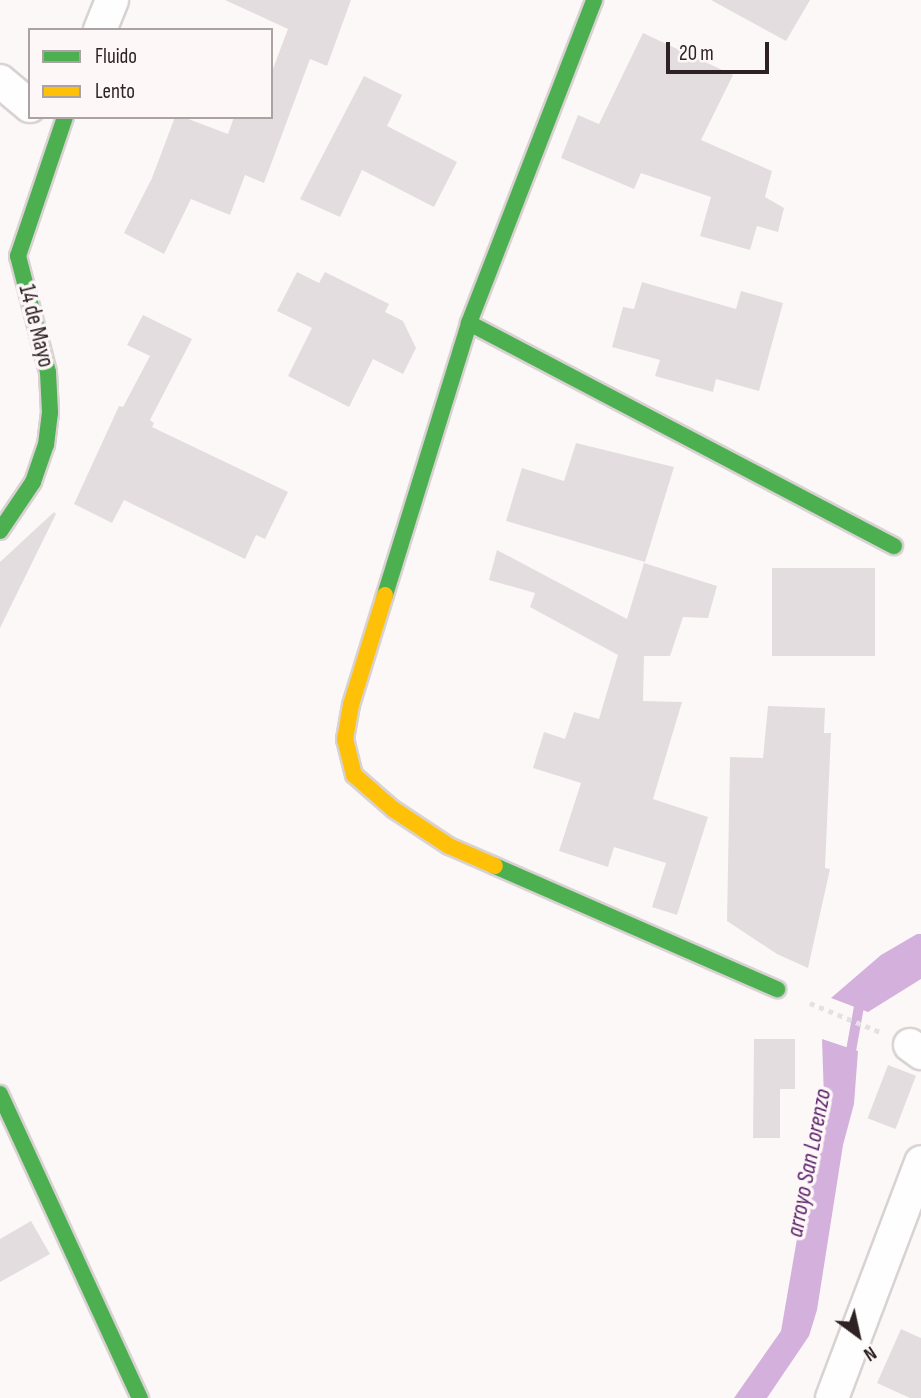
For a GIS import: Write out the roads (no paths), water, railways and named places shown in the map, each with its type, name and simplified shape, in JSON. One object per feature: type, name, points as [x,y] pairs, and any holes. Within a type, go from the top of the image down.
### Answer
[{"type":"street","points":[[101,28],[112,0]]},
{"type":"street","points":[[594,0],[469,323],[351,705],[345,739],[354,775],[393,809],[449,846],[777,989]]},
{"type":"street","points":[[0,81],[28,104]]},
{"type":"street","name":"14 de Mayo","points":[[0,531],[33,482],[46,445],[50,412],[48,372],[18,256],[57,122]]},
{"type":"street","points":[[469,323],[894,546]]},
{"type":"street","points":[[0,1094],[140,1398]]},
{"type":"street","points":[[832,1398],[921,1162]]},
{"type":"waterway","name":"arroyo San Lorenzo","points":[[849,1062],[861,995]]}]
